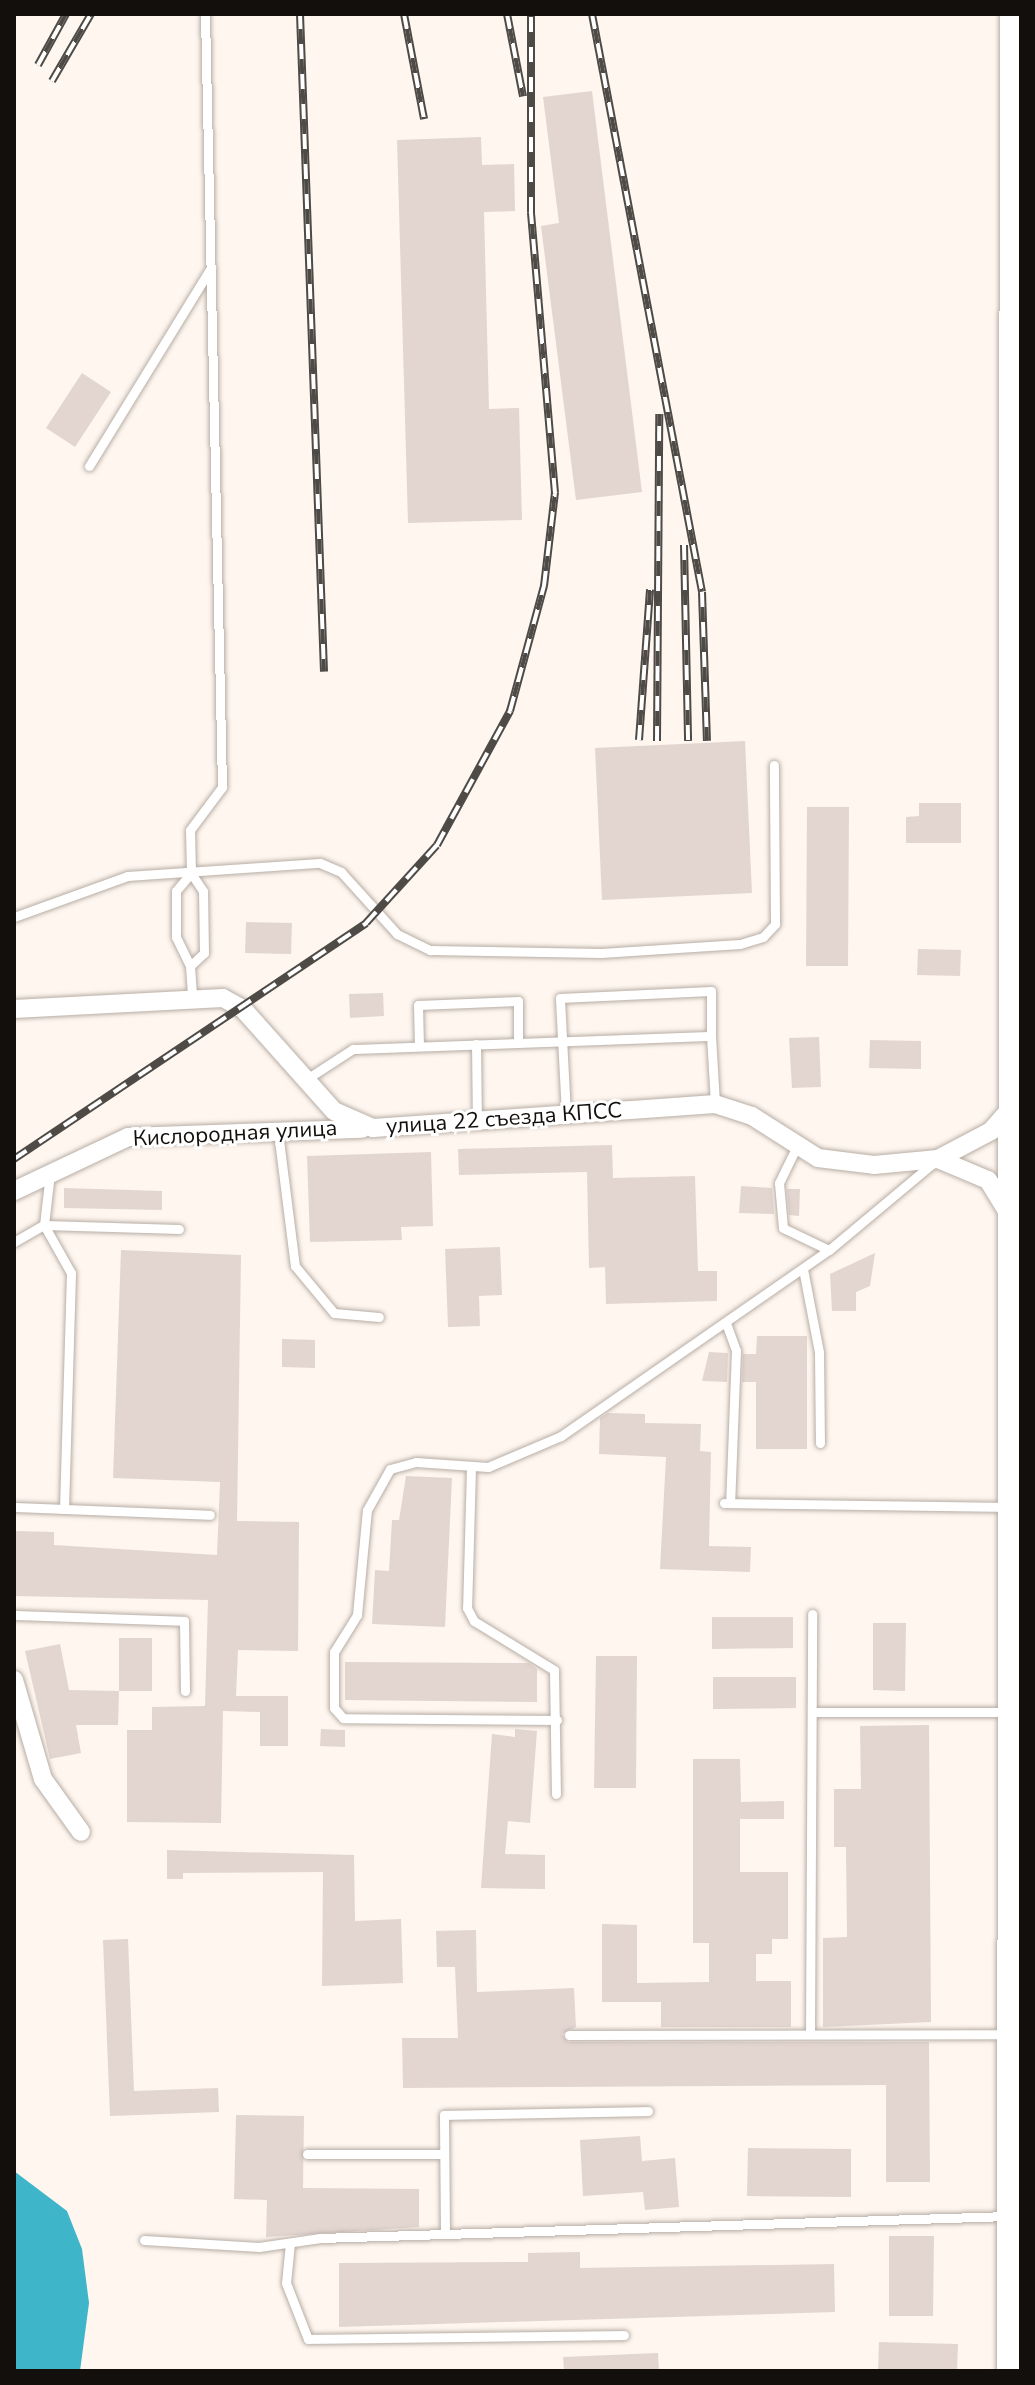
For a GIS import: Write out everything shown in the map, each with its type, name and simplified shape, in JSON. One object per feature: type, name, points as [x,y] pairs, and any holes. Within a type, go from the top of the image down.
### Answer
[{"type":"main road","points":[[1012,2371],[1017,2310],[1012,2216],[1014,1712],[1018,1635],[1012,1221],[1014,1105],[1018,1064],[1018,91],[1015,14]]},
{"type":"street","name":"улица 22 съезда КПСС","points":[[14,1009],[192,996],[223,998],[243,1009],[343,1118],[373,1128],[715,1104],[752,1116],[796,1148],[846,1165],[938,1159],[991,1131],[1014,1105]]},
{"type":"street","name":"Кислородная улица","points":[[14,1191],[50,1169],[128,1137],[373,1128]]},
{"type":"street","points":[[938,1159],[988,1180],[1012,1221]]},
{"type":"street","points":[[14,1680],[43,1779],[81,1832]]},
{"type":"lane","points":[[190,966],[204,953],[203,891],[191,873],[190,830],[222,787],[213,266],[205,14]]},
{"type":"lane","points":[[89,466],[213,266]]},
{"type":"lane","points":[[14,917],[127,876],[320,863],[341,872],[410,944],[430,950],[601,953],[740,944],[763,937],[775,924],[774,765]]},
{"type":"lane","points":[[191,873],[176,891],[176,949],[190,966],[192,996]]},
{"type":"lane","points":[[566,1114],[560,998],[711,991],[715,1104]]},
{"type":"lane","points":[[419,1046],[418,1005],[518,1001],[518,1043]]},
{"type":"lane","points":[[305,1080],[353,1049],[711,1036]]},
{"type":"lane","points":[[476,1044],[477,1121]]},
{"type":"lane","points":[[278,1132],[295,1266],[334,1313],[379,1317]]},
{"type":"lane","points":[[796,1148],[779,1183],[781,1220],[798,1240],[829,1250]]},
{"type":"lane","points":[[557,1720],[343,1718],[334,1708],[334,1652],[357,1615],[367,1510],[390,1469],[416,1462],[471,1468],[561,1436],[829,1250],[938,1159]]},
{"type":"lane","points":[[50,1169],[44,1225],[71,1273],[64,1509]]},
{"type":"lane","points":[[14,1242],[44,1225],[179,1229]]},
{"type":"lane","points":[[803,1269],[819,1352],[820,1443]]},
{"type":"lane","points":[[726,1323],[736,1350],[727,1503],[1014,1507]]},
{"type":"lane","points":[[471,1468],[467,1608],[474,1621],[548,1662],[557,1720],[556,1794]]},
{"type":"lane","points":[[14,1507],[210,1515]]},
{"type":"lane","points":[[810,2034],[812,1614]]},
{"type":"lane","points":[[14,1615],[184,1621],[185,1691]]},
{"type":"lane","points":[[812,1712],[1014,1712]]},
{"type":"lane","points":[[569,2035],[1013,2034]]},
{"type":"lane","points":[[445,2234],[444,2115],[648,2111]]},
{"type":"lane","points":[[307,2154],[444,2154]]},
{"type":"lane","points":[[144,2240],[290,2243],[445,2234],[1012,2216]]},
{"type":"lane","points":[[290,2243],[286,2283],[308,2339],[624,2335]]},
{"type":"water","points":[[14,2171],[67,2211],[82,2249],[89,2303],[80,2371],[14,2371]]},
{"type":"building","points":[[592,91],[642,492],[576,500],[541,226],[559,223],[543,97]]},
{"type":"building","points":[[481,137],[482,165],[514,164],[515,211],[484,212],[489,409],[519,408],[522,520],[408,523],[397,140]]},
{"type":"building","points":[[82,373],[111,392],[75,447],[46,428]]},
{"type":"building","points":[[745,741],[752,893],[602,900],[595,748]]},
{"type":"building","points":[[919,803],[961,803],[961,843],[906,843],[906,817],[919,816]]},
{"type":"building","points":[[807,807],[849,807],[848,966],[806,966]]},
{"type":"building","points":[[246,922],[292,923],[291,954],[245,953]]},
{"type":"building","points":[[918,949],[961,950],[960,976],[917,975]]},
{"type":"building","points":[[383,993],[384,1016],[350,1018],[349,994]]},
{"type":"building","points":[[819,1037],[821,1087],[792,1088],[789,1038]]},
{"type":"building","points":[[870,1040],[921,1041],[921,1069],[869,1068]]},
{"type":"building","points":[[612,1145],[613,1178],[695,1176],[698,1271],[717,1271],[717,1301],[606,1304],[605,1267],[589,1268],[587,1172],[459,1175],[458,1149]]},
{"type":"building","points":[[431,1152],[433,1226],[401,1227],[402,1240],[310,1242],[307,1156]]},
{"type":"building","points":[[741,1186],[772,1188],[774,1214],[739,1213]]},
{"type":"building","points":[[64,1188],[162,1191],[162,1210],[64,1208]]},
{"type":"building","points":[[787,1189],[800,1189],[799,1216],[789,1215]]},
{"type":"building","points":[[500,1247],[502,1295],[479,1296],[480,1326],[448,1327],[445,1249]]},
{"type":"building","points":[[121,1250],[241,1255],[237,1521],[299,1522],[298,1651],[238,1650],[236,1696],[288,1696],[288,1746],[260,1746],[260,1712],[223,1711],[221,1823],[127,1822],[127,1730],[152,1730],[152,1707],[205,1706],[208,1600],[14,1596],[14,1531],[54,1532],[54,1545],[217,1555],[220,1482],[113,1478]]},
{"type":"building","points":[[875,1253],[870,1286],[856,1292],[856,1311],[832,1311],[830,1274]]},
{"type":"building","points":[[757,1336],[807,1336],[807,1449],[756,1449],[756,1382],[742,1382],[743,1354],[756,1354]]},
{"type":"building","points":[[282,1339],[315,1340],[315,1368],[282,1367]]},
{"type":"building","points":[[709,1352],[728,1353],[727,1382],[702,1381]]},
{"type":"building","points":[[608,1413],[645,1414],[645,1423],[701,1424],[700,1451],[711,1452],[709,1546],[751,1547],[750,1572],[660,1569],[666,1457],[599,1454],[600,1418]]},
{"type":"building","points":[[406,1476],[452,1478],[445,1627],[372,1624],[375,1570],[389,1571],[392,1520],[399,1520]]},
{"type":"building","points":[[712,1617],[793,1617],[793,1648],[712,1649]]},
{"type":"building","points":[[873,1623],[906,1623],[905,1691],[873,1690]]},
{"type":"building","points":[[119,1638],[152,1638],[152,1691],[119,1691]]},
{"type":"building","points":[[60,1644],[69,1690],[119,1691],[118,1725],[76,1725],[81,1753],[50,1759],[25,1651]]},
{"type":"building","points":[[596,1656],[637,1656],[636,1788],[594,1788]]},
{"type":"building","points":[[345,1662],[529,1663],[537,1669],[537,1702],[345,1700]]},
{"type":"building","points":[[713,1677],[796,1677],[796,1708],[713,1709]]},
{"type":"building","points":[[929,1725],[931,2022],[823,2027],[823,1938],[847,1937],[846,1847],[834,1847],[834,1789],[861,1789],[860,1726]]},
{"type":"building","points":[[321,1729],[345,1730],[345,1747],[320,1746]]},
{"type":"building","points":[[515,1729],[537,1731],[530,1823],[508,1821],[505,1854],[545,1855],[545,1889],[481,1888],[492,1734],[515,1737]]},
{"type":"building","points":[[693,1759],[740,1759],[741,1802],[784,1801],[784,1819],[740,1819],[740,1872],[788,1872],[788,1939],[772,1939],[772,1954],[756,1954],[756,1981],[791,1981],[791,2027],[661,2027],[661,2002],[602,2002],[602,1924],[637,1925],[637,1983],[709,1982],[709,1943],[693,1943]]},
{"type":"building","points":[[167,1850],[354,1855],[355,1921],[401,1919],[403,1983],[322,1986],[323,1872],[183,1873],[183,1879],[167,1879]]},
{"type":"building","points":[[476,1930],[477,1992],[574,1988],[576,2027],[562,2034],[568,2042],[929,2042],[930,2182],[886,2182],[886,2085],[403,2088],[402,2038],[458,2038],[455,1967],[437,1967],[436,1931]]},
{"type":"building","points":[[128,1939],[134,2091],[218,2088],[219,2112],[110,2116],[103,1940]]},
{"type":"building","points":[[236,2115],[304,2116],[303,2188],[419,2189],[419,2227],[266,2237],[267,2200],[234,2199]]},
{"type":"building","points":[[640,2136],[642,2161],[675,2158],[679,2207],[645,2210],[643,2192],[583,2196],[580,2140]]},
{"type":"building","points":[[748,2148],[851,2149],[851,2197],[747,2196]]},
{"type":"building","points":[[889,2236],[934,2236],[933,2316],[889,2316]]},
{"type":"building","points":[[580,2252],[580,2268],[834,2264],[835,2312],[339,2327],[339,2263],[528,2262],[528,2253]]},
{"type":"building","points":[[879,2342],[958,2344],[957,2371],[878,2371]]},
{"type":"building","points":[[658,2353],[659,2371],[564,2371],[563,2357]]},
{"type":"railway","points":[[38,65],[66,14]]},
{"type":"railway","points":[[52,81],[91,14]]},
{"type":"railway","points":[[300,14],[324,672]]},
{"type":"railway","points":[[404,14],[424,119]]},
{"type":"railway","points":[[507,14],[523,96]]},
{"type":"railway","points":[[14,1159],[366,923],[437,845],[510,711],[544,586],[555,493],[531,212],[531,14]]},
{"type":"railway","points":[[592,14],[702,592],[707,741]]},
{"type":"railway","points":[[657,741],[659,414]]},
{"type":"railway","points":[[684,545],[688,741]]},
{"type":"railway","points":[[639,740],[650,589]]}]
